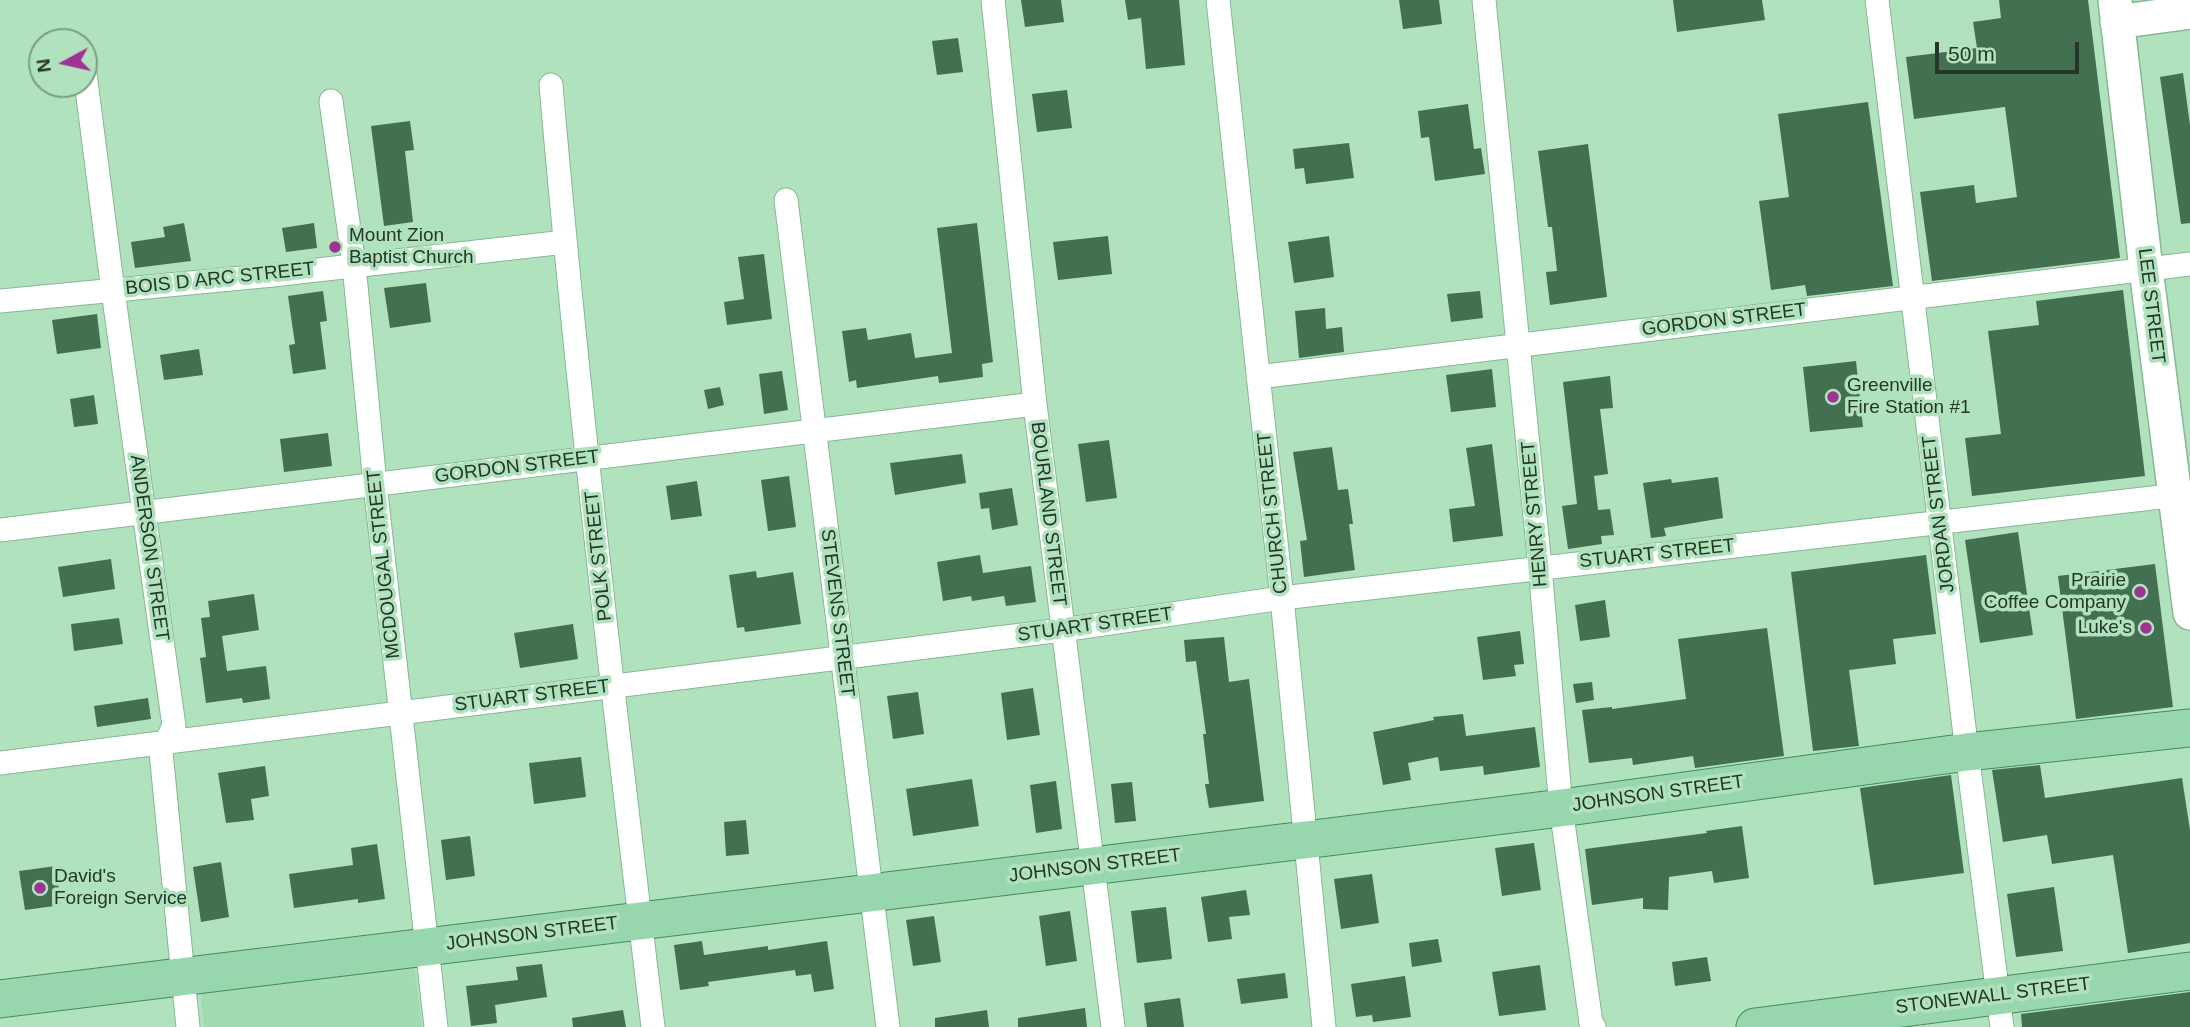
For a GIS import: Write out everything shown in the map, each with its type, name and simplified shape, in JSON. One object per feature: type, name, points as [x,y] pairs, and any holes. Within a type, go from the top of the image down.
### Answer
[{"type":"main road","points":[[2116,11],[2190,12]]},
{"type":"main road","name":"LEE STREET","points":[[2116,11],[2146,270],[2183,495],[2190,613]]},
{"type":"main road","name":"JOHNSON STREET","points":[[0,999],[1561,808],[1967,752],[2190,728]]},
{"type":"main road","name":"STONEWALL STREET","points":[[1755,1027],[2000,1011],[2190,971]]},
{"type":"street","name":"BOURLAND STREET","points":[[993,0],[1035,404],[1113,1027]]},
{"type":"street","name":"CHURCH STREET","points":[[1218,0],[1282,598],[1324,1027]]},
{"type":"street","name":"HENRY STREET","points":[[1484,0],[1561,808],[1591,1023],[1594,1027]]},
{"type":"street","name":"JORDAN STREET","points":[[1877,0],[2000,1011]]},
{"type":"street","name":"POLK STREET","points":[[551,85],[612,686],[653,1027]]},
{"type":"street","name":"ANDERSON STREET","points":[[88,98],[174,726],[160,752],[188,1027]]},
{"type":"street","name":"MCDOUGAL STREET","points":[[331,101],[354,265],[375,484],[436,1027]]},
{"type":"street","name":"STEVENS STREET","points":[[786,200],[888,1027]]},
{"type":"street","name":"BOIS D ARC STREET","points":[[0,301],[565,242]]},
{"type":"street","name":"GORDON STREET","points":[[1258,377],[2190,264]]},
{"type":"street","name":"GORDON STREET","points":[[0,530],[1035,404]]},
{"type":"street","name":"STUART STREET","points":[[0,763],[1062,630],[1282,598],[2183,495]]},
{"type":"shaded area","points":[[414,963],[422,1027],[204,1027],[200,989]]},
{"type":"building","points":[[1021,0],[1061,0],[1064,22],[1025,27]]},
{"type":"building","points":[[1125,0],[1179,0],[1185,65],[1146,69],[1141,18],[1128,20]]},
{"type":"building","points":[[1399,0],[1439,0],[1442,24],[1403,29]]},
{"type":"building","points":[[1673,0],[1762,0],[1765,20],[1677,32]]},
{"type":"building","points":[[1999,0],[2088,0],[2120,258],[1932,281],[1920,192],[1974,185],[1976,203],[2017,197],[2005,107],[1914,119],[1906,57],[1977,48],[1973,22],[2001,18]]},
{"type":"building","points":[[958,38],[963,72],[937,75],[932,41]]},
{"type":"building","points":[[2183,73],[2190,125],[2190,223],[2181,224],[2160,77]]},
{"type":"building","points":[[1067,90],[1072,128],[1037,132],[1032,94]]},
{"type":"building","points":[[1868,102],[1893,286],[1807,296],[1805,285],[1771,290],[1759,201],[1789,197],[1778,114]]},
{"type":"building","points":[[1468,104],[1474,149],[1481,148],[1485,174],[1435,181],[1429,137],[1421,138],[1418,111]]},
{"type":"building","points":[[410,121],[414,150],[405,151],[413,222],[384,226],[371,126]]},
{"type":"building","points":[[1349,143],[1354,178],[1306,184],[1304,168],[1295,169],[1293,149]]},
{"type":"building","points":[[1588,144],[1607,297],[1550,305],[1546,272],[1557,271],[1538,151]]},
{"type":"building","points":[[184,223],[191,261],[135,268],[131,242],[165,237],[163,227]]},
{"type":"building","points":[[314,223],[317,248],[286,252],[282,228]]},
{"type":"building","points":[[977,223],[993,362],[982,364],[983,377],[939,383],[938,376],[857,388],[856,380],[849,382],[842,331],[866,328],[868,340],[911,333],[915,358],[952,353],[937,228]]},
{"type":"building","points":[[1108,236],[1112,274],[1058,280],[1053,242]]},
{"type":"building","points":[[1329,236],[1334,277],[1294,283],[1288,242]]},
{"type":"building","points":[[764,254],[772,319],[727,325],[724,302],[744,299],[738,257]]},
{"type":"building","points":[[426,283],[431,322],[390,328],[384,288]]},
{"type":"building","points":[[2123,290],[2145,476],[1972,496],[1965,438],[2001,434],[1988,331],[2039,325],[2036,301]]},
{"type":"building","points":[[323,291],[327,321],[320,322],[326,369],[293,374],[289,345],[295,344],[288,296]]},
{"type":"building","points":[[1480,291],[1483,318],[1451,322],[1447,294]]},
{"type":"building","points":[[1325,308],[1326,329],[1342,327],[1344,352],[1299,358],[1295,311]]},
{"type":"building","points":[[97,314],[101,348],[57,354],[52,320]]},
{"type":"building","points":[[199,349],[203,375],[164,380],[160,355]]},
{"type":"building","name":"Greenville Fire Station #1","points":[[1856,361],[1863,427],[1810,432],[1803,367]]},
{"type":"building","points":[[1492,369],[1496,407],[1451,412],[1446,375]]},
{"type":"building","points":[[782,371],[788,410],[764,414],[759,374]]},
{"type":"building","points":[[1610,376],[1613,408],[1600,409],[1608,474],[1594,476],[1598,510],[1610,509],[1614,535],[1601,536],[1602,544],[1568,549],[1562,506],[1577,504],[1563,382]]},
{"type":"building","points":[[720,387],[724,405],[708,409],[704,390]]},
{"type":"building","points":[[94,395],[98,424],[74,427],[70,399]]},
{"type":"building","points":[[328,433],[332,466],[284,472],[280,439]]},
{"type":"building","points":[[1109,440],[1117,498],[1086,502],[1078,444]]},
{"type":"building","points":[[1492,444],[1503,536],[1453,542],[1449,509],[1475,506],[1466,448]]},
{"type":"building","points":[[1332,447],[1338,490],[1348,489],[1355,570],[1304,577],[1300,541],[1307,540],[1293,452]]},
{"type":"building","points":[[962,454],[966,483],[895,495],[890,463]]},
{"type":"building","points":[[789,476],[796,527],[768,531],[761,480]]},
{"type":"building","points":[[1718,477],[1723,518],[1664,528],[1666,536],[1651,538],[1643,483],[1671,479],[1672,483]]},
{"type":"building","points":[[697,481],[702,516],[671,520],[666,486]]},
{"type":"building","points":[[1012,488],[1018,525],[992,530],[989,508],[981,509],[979,493]]},
{"type":"building","points":[[2018,532],[2033,635],[1980,643],[1965,540]]},
{"type":"building","points":[[980,555],[983,573],[1031,566],[1036,602],[1006,606],[1004,596],[972,601],[971,596],[943,601],[937,562]]},
{"type":"building","points":[[1926,555],[1936,634],[1893,639],[1896,664],[1849,670],[1859,746],[1813,751],[1791,572]]},
{"type":"building","points":[[111,559],[115,589],[63,597],[58,567]]},
{"type":"building","points":[[2155,564],[2173,707],[2076,719],[2058,576]]},
{"type":"building","points":[[756,571],[757,578],[793,572],[801,624],[745,632],[744,627],[737,628],[729,575]]},
{"type":"building","points":[[254,594],[259,630],[222,636],[227,671],[266,666],[270,699],[243,703],[242,698],[206,703],[200,658],[206,657],[201,618],[210,617],[208,601]]},
{"type":"building","points":[[1605,600],[1610,637],[1580,641],[1575,605]]},
{"type":"building","points":[[119,618],[123,644],[74,651],[71,624]]},
{"type":"building","points":[[573,624],[578,659],[520,668],[514,633]]},
{"type":"building","points":[[1767,628],[1784,756],[1695,768],[1693,756],[1633,765],[1632,758],[1589,763],[1582,710],[1612,709],[1686,699],[1678,639]]},
{"type":"building","points":[[1520,631],[1524,664],[1514,665],[1516,676],[1483,680],[1477,637]]},
{"type":"building","points":[[1224,637],[1229,682],[1249,679],[1264,801],[1209,808],[1205,784],[1209,784],[1203,734],[1206,734],[1196,661],[1186,662],[1184,640]]},
{"type":"building","points":[[1592,682],[1594,700],[1576,703],[1573,684]]},
{"type":"building","points":[[1033,688],[1040,735],[1007,740],[1001,693]]},
{"type":"building","points":[[918,692],[924,734],[893,739],[887,696]]},
{"type":"building","points":[[148,698],[151,719],[97,727],[94,706]]},
{"type":"building","points":[[1463,714],[1466,736],[1535,727],[1540,767],[1484,775],[1483,766],[1440,771],[1438,757],[1408,763],[1411,780],[1383,785],[1373,732],[1434,720],[1433,717]]},
{"type":"building","points":[[581,757],[586,797],[534,804],[529,763]]},
{"type":"building","points":[[2040,765],[2045,798],[2182,778],[2190,830],[2190,943],[2128,953],[2113,855],[2052,864],[2047,835],[2003,842],[1992,770]]},
{"type":"building","points":[[265,766],[269,796],[251,799],[254,820],[226,823],[218,773]]},
{"type":"building","points":[[1951,775],[1964,873],[1874,885],[1860,788]]},
{"type":"building","points":[[972,779],[979,826],[913,836],[906,789]]},
{"type":"building","points":[[1056,781],[1062,829],[1036,833],[1030,785]]},
{"type":"building","points":[[1132,782],[1136,821],[1115,823],[1111,784]]},
{"type":"building","points":[[746,820],[749,854],[726,856],[724,822]]},
{"type":"building","points":[[1742,826],[1749,878],[1714,883],[1712,871],[1669,877],[1668,910],[1643,909],[1643,898],[1592,905],[1585,849]]},
{"type":"building","points":[[470,836],[475,876],[446,880],[441,840]]},
{"type":"building","points":[[1534,843],[1541,890],[1502,896],[1495,848]]},
{"type":"building","points":[[377,844],[385,899],[358,903],[358,899],[294,908],[289,874],[353,865],[351,848]]},
{"type":"building","points":[[221,862],[229,917],[201,922],[193,867]]},
{"type":"building","name":"David's Foreign Service","points":[[56,866],[61,905],[25,910],[19,871]]},
{"type":"building","points":[[1372,874],[1379,923],[1341,929],[1334,879]]},
{"type":"building","points":[[2054,887],[2063,951],[2016,957],[2007,894]]},
{"type":"building","points":[[1246,890],[1250,915],[1229,917],[1232,939],[1208,942],[1201,897]]},
{"type":"building","points":[[1166,907],[1172,959],[1137,963],[1131,911]]},
{"type":"building","points":[[1070,911],[1077,961],[1046,966],[1039,916]]},
{"type":"building","points":[[934,916],[941,962],[913,966],[906,920]]},
{"type":"building","points":[[1438,939],[1442,962],[1412,967],[1409,943]]},
{"type":"building","points":[[702,941],[704,955],[768,946],[768,950],[827,941],[834,989],[814,992],[811,974],[796,976],[795,970],[708,982],[709,986],[680,990],[674,945]]},
{"type":"building","points":[[1707,957],[1711,981],[1675,986],[1672,962]]},
{"type":"building","points":[[542,964],[547,997],[495,1005],[497,1023],[471,1026],[466,986],[518,980],[516,967]]},
{"type":"building","points":[[1540,965],[1546,1010],[1499,1016],[1492,972]]},
{"type":"building","points":[[1285,973],[1288,998],[1241,1004],[1237,979]]},
{"type":"building","points":[[1405,976],[1411,1017],[1373,1022],[1372,1015],[1356,1017],[1351,984]]},
{"type":"building","points":[[2190,992],[2190,1027],[2022,1027],[2021,1014]]},
{"type":"building","points":[[1180,998],[1184,1027],[1147,1027],[1144,1003]]},
{"type":"building","points":[[1085,1008],[1087,1027],[1018,1027],[1018,1018]]},
{"type":"building","points":[[623,1010],[626,1027],[573,1027],[572,1018]]},
{"type":"building","points":[[987,1010],[989,1027],[935,1027],[935,1018]]},
{"type":"place","name":"Mount Zion Baptist Church","points":[[335,247]]},
{"type":"place","name":"Greenville Fire Station #1","points":[[1833,397]]},
{"type":"place","name":"Prairie Coffee Company","points":[[2140,592]]},
{"type":"place","name":"Luke's","points":[[2146,628]]},
{"type":"place","name":"David's Foreign Service","points":[[40,888]]}]
